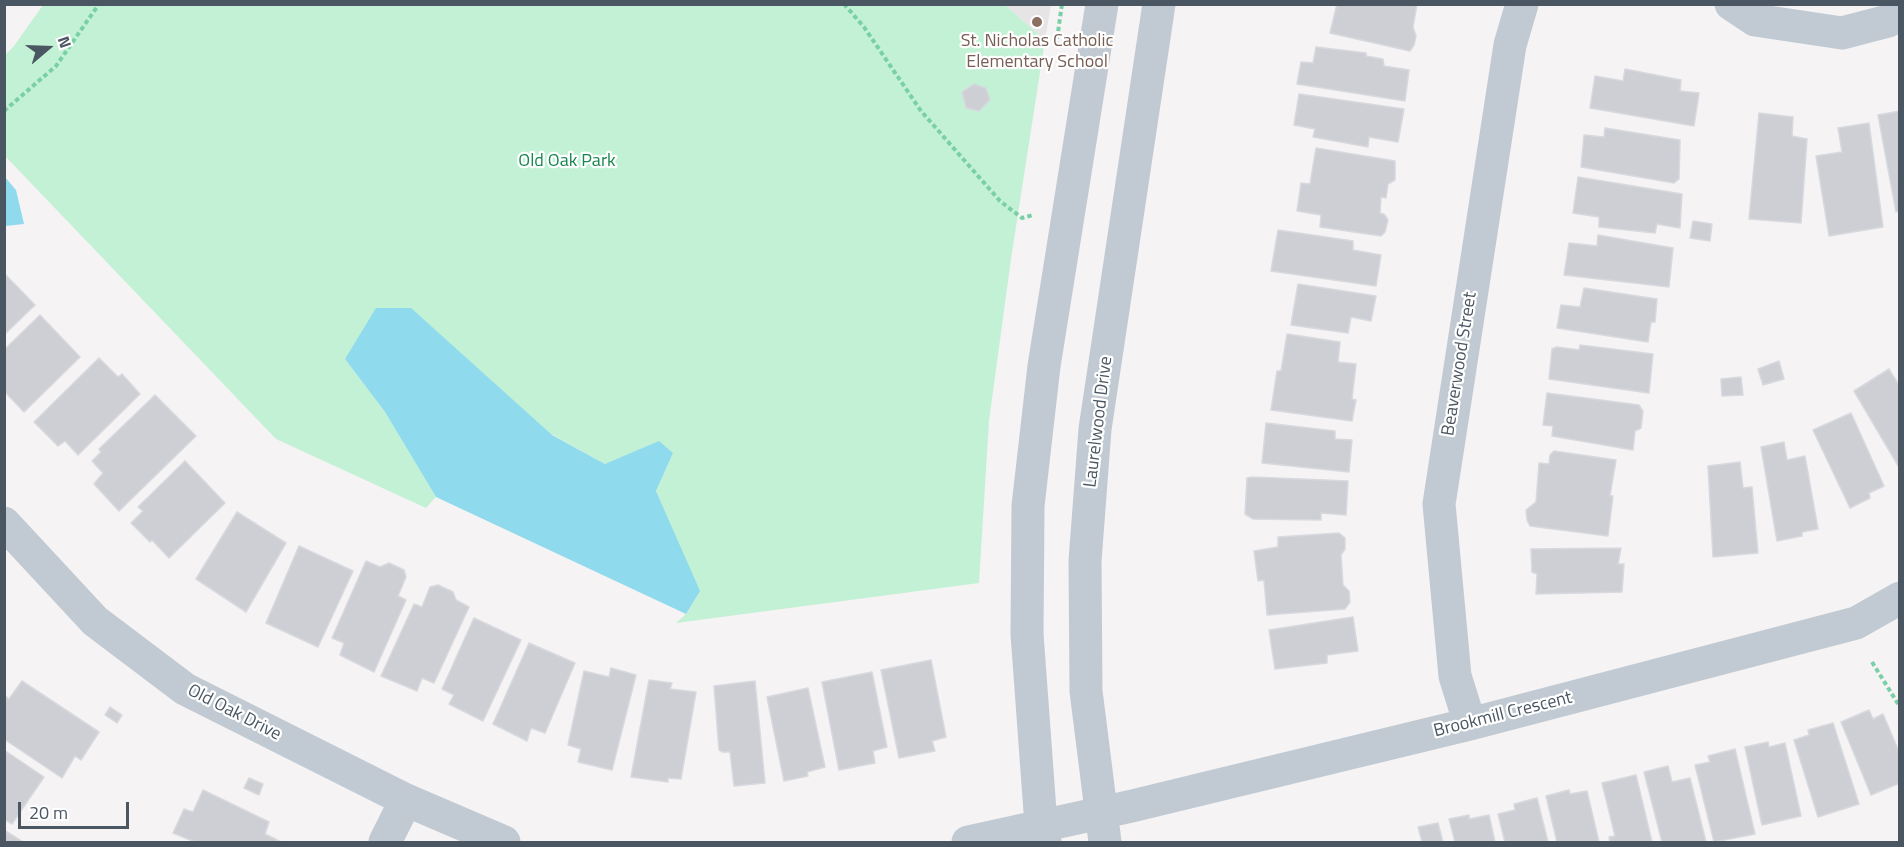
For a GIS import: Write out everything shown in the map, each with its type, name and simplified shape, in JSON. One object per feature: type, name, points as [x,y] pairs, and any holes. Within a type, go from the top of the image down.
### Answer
[{"type":"street","points":[[1043,834],[1027,634],[1028,506],[1044,366],[1102,4]]},
{"type":"street","name":"Laurelwood Drive","points":[[1102,828],[1086,691],[1085,561],[1095,429],[1159,4]]},
{"type":"street","name":"Beaverwood Street","points":[[1470,724],[1455,676],[1438,504],[1510,45],[1522,4]]},
{"type":"street","points":[[1731,4],[1755,20],[1842,33],[1888,21],[1899,15]]},
{"type":"street","name":"Old Oak Drive","points":[[8,535],[95,621],[185,689],[406,800],[504,843]]},
{"type":"street","name":"Brookmill Crescent","points":[[1102,828],[1470,724],[1856,623],[1899,598]]},
{"type":"street","points":[[385,843],[406,800]]},
{"type":"street","points":[[968,843],[1102,828]]},
{"type":"path","points":[[4,111],[56,66],[99,4]]},
{"type":"path","points":[[844,4],[864,27],[921,111],[1000,201],[1022,218],[1031,216]]},
{"type":"path","points":[[1872,662],[1899,707]]},
{"type":"shaded area","name":"St. Nicholas Catholic Elementary School","points":[[1005,5],[1051,5],[1045,40]]},
{"type":"green space","name":"Old Oak Park","points":[[43,5],[1005,5],[1045,40],[989,421],[979,583],[676,623],[686,614],[699,591],[656,491],[673,453],[605,464],[553,435],[345,359],[385,412],[436,497],[426,508],[276,439],[5,156],[5,55]]},
{"type":"water","points":[[5,177],[16,190],[24,224],[5,226]]},
{"type":"water","points":[[376,308],[411,308],[552,435],[605,464],[659,441],[673,453],[656,491],[700,591],[686,614],[436,497],[385,412],[345,359]]},
{"type":"building","points":[[1337,4],[1417,4],[1413,27],[1416,36],[1414,45],[1410,51],[1330,33]]},
{"type":"building","points":[[1316,47],[1366,53],[1366,56],[1383,59],[1384,66],[1409,70],[1405,101],[1297,84],[1301,62],[1313,63]]},
{"type":"building","points":[[1625,69],[1681,80],[1680,91],[1699,93],[1694,126],[1590,108],[1595,76],[1623,81]]},
{"type":"building","points":[[974,84],[986,88],[990,100],[979,111],[966,108],[962,92]]},
{"type":"building","points":[[1299,94],[1404,109],[1398,142],[1369,137],[1368,147],[1313,137],[1315,129],[1294,125]]},
{"type":"building","points":[[1900,111],[1900,211],[1896,212],[1878,115]]},
{"type":"building","points":[[1759,113],[1793,117],[1792,136],[1807,139],[1801,223],[1749,219]]},
{"type":"building","points":[[1869,123],[1883,227],[1829,236],[1816,156],[1842,152],[1838,128]]},
{"type":"building","points":[[1605,128],[1680,140],[1679,179],[1674,183],[1581,167],[1584,135],[1604,137]]},
{"type":"building","points":[[1316,148],[1395,161],[1395,180],[1388,184],[1386,198],[1381,197],[1380,213],[1384,214],[1388,220],[1385,232],[1381,236],[1320,227],[1321,215],[1297,211],[1301,183],[1310,184]]},
{"type":"building","points":[[1578,177],[1682,194],[1680,228],[1657,224],[1655,233],[1599,227],[1599,217],[1573,213]]},
{"type":"building","points":[[1693,221],[1712,224],[1710,241],[1690,238]]},
{"type":"building","points":[[1278,230],[1353,241],[1353,250],[1381,255],[1376,286],[1271,271]]},
{"type":"building","points":[[1598,235],[1673,248],[1669,287],[1564,275],[1569,243],[1597,246]]},
{"type":"building","points":[[4,273],[35,305],[4,335]]},
{"type":"building","points":[[1298,284],[1376,296],[1371,321],[1351,317],[1348,333],[1291,325]]},
{"type":"building","points":[[1584,288],[1657,299],[1655,322],[1651,322],[1648,342],[1557,328],[1561,305],[1580,307]]},
{"type":"building","points":[[40,315],[80,357],[24,412],[4,391],[4,350]]},
{"type":"building","points":[[1287,334],[1340,342],[1338,362],[1356,364],[1352,399],[1356,400],[1352,421],[1271,410],[1277,371],[1281,371]]},
{"type":"building","points":[[1580,345],[1653,354],[1649,393],[1549,379],[1552,349],[1557,347],[1579,350]]},
{"type":"building","points":[[99,358],[118,377],[122,374],[140,394],[78,455],[65,441],[58,446],[34,422]]},
{"type":"building","points":[[1779,361],[1784,379],[1763,385],[1758,369]]},
{"type":"building","points":[[1889,369],[1900,387],[1900,469],[1854,391]]},
{"type":"building","points":[[1741,377],[1743,395],[1722,396],[1721,379]]},
{"type":"building","points":[[1547,393],[1639,405],[1643,411],[1641,428],[1635,431],[1633,450],[1552,436],[1553,426],[1543,425]]},
{"type":"building","points":[[155,395],[196,436],[119,511],[94,484],[103,473],[92,461],[101,452],[99,449]]},
{"type":"building","points":[[1851,413],[1884,486],[1869,493],[1870,498],[1850,508],[1813,430]]},
{"type":"building","points":[[1266,423],[1335,431],[1335,439],[1352,440],[1349,472],[1262,463]]},
{"type":"building","points":[[1784,442],[1787,460],[1805,456],[1818,529],[1802,532],[1802,536],[1777,541],[1761,447]]},
{"type":"building","points":[[1554,451],[1616,460],[1610,496],[1613,496],[1608,536],[1530,526],[1526,510],[1536,502],[1539,463],[1549,464],[1550,455]]},
{"type":"building","points":[[185,461],[225,503],[169,558],[131,523],[143,511],[138,507]]},
{"type":"building","points":[[1740,462],[1743,488],[1752,487],[1758,553],[1713,557],[1708,466]]},
{"type":"building","points":[[1247,478],[1348,481],[1346,515],[1321,513],[1321,520],[1253,519],[1245,514]]},
{"type":"building","points":[[237,512],[286,543],[246,612],[196,579]]},
{"type":"building","points":[[1339,533],[1345,538],[1345,549],[1341,555],[1343,585],[1349,591],[1350,602],[1345,609],[1267,615],[1264,580],[1258,581],[1254,551],[1278,547],[1278,537]]},
{"type":"building","points":[[299,546],[353,571],[318,647],[266,623]]},
{"type":"building","points":[[1621,548],[1618,564],[1624,564],[1622,592],[1536,594],[1537,574],[1532,572],[1531,549]]},
{"type":"building","points":[[366,561],[380,567],[389,563],[404,570],[406,577],[398,596],[406,600],[374,672],[340,655],[344,643],[332,638]]},
{"type":"building","points":[[438,585],[453,592],[456,600],[469,607],[434,683],[422,678],[417,691],[381,676],[414,604],[422,607],[430,587]]},
{"type":"building","points":[[1353,617],[1358,651],[1327,655],[1327,663],[1275,669],[1269,630]]},
{"type":"building","points":[[474,618],[521,640],[483,721],[449,704],[454,695],[442,689]]},
{"type":"building","points":[[529,643],[575,663],[545,733],[531,728],[527,741],[493,724]]},
{"type":"building","points":[[931,660],[946,737],[932,741],[935,751],[899,758],[881,670]]},
{"type":"building","points":[[611,668],[636,675],[612,770],[578,762],[581,749],[568,745],[584,671],[609,677]]},
{"type":"building","points":[[872,672],[887,747],[873,751],[875,763],[839,770],[822,682]]},
{"type":"building","points":[[649,680],[672,683],[670,689],[696,692],[681,779],[668,778],[668,782],[631,777]]},
{"type":"building","points":[[22,681],[99,732],[81,760],[75,756],[62,778],[4,739],[4,695],[9,699]]},
{"type":"building","points":[[755,681],[765,783],[734,786],[730,752],[719,750],[714,686]]},
{"type":"building","points":[[808,688],[825,767],[807,772],[808,776],[784,781],[767,697]]},
{"type":"building","points":[[110,707],[122,715],[117,723],[105,715]]},
{"type":"building","points":[[1869,710],[1873,719],[1883,714],[1900,754],[1900,783],[1871,795],[1841,722]]},
{"type":"building","points":[[1833,723],[1859,804],[1818,817],[1794,740],[1809,735],[1808,730]]},
{"type":"building","points":[[1768,742],[1769,747],[1785,743],[1801,816],[1762,825],[1745,747]]},
{"type":"building","points":[[1735,749],[1755,834],[1714,842],[1695,765],[1710,762],[1708,756]]},
{"type":"building","points":[[4,750],[44,777],[12,824],[4,819]]},
{"type":"building","points":[[1668,766],[1672,782],[1690,778],[1706,842],[1662,842],[1644,772]]},
{"type":"building","points":[[1636,775],[1652,842],[1610,842],[1609,837],[1615,836],[1602,783]]},
{"type":"building","points":[[249,778],[263,784],[259,795],[244,788]]},
{"type":"building","points":[[203,790],[269,822],[265,834],[281,842],[195,842],[173,833],[184,809],[193,812]]},
{"type":"building","points":[[1569,790],[1570,794],[1587,791],[1599,842],[1557,842],[1546,796]]},
{"type":"building","points":[[1537,798],[1548,842],[1505,842],[1498,814],[1515,810],[1514,804]]},
{"type":"building","points":[[1469,815],[1469,819],[1489,815],[1495,842],[1455,842],[1449,819]]},
{"type":"building","points":[[1438,823],[1443,842],[1422,842],[1418,827]]},
{"type":"building","points":[[4,830],[23,842],[4,842]]},
{"type":"place","name":"St. Nicholas Catholic Elementary School","points":[[1037,22]]}]
